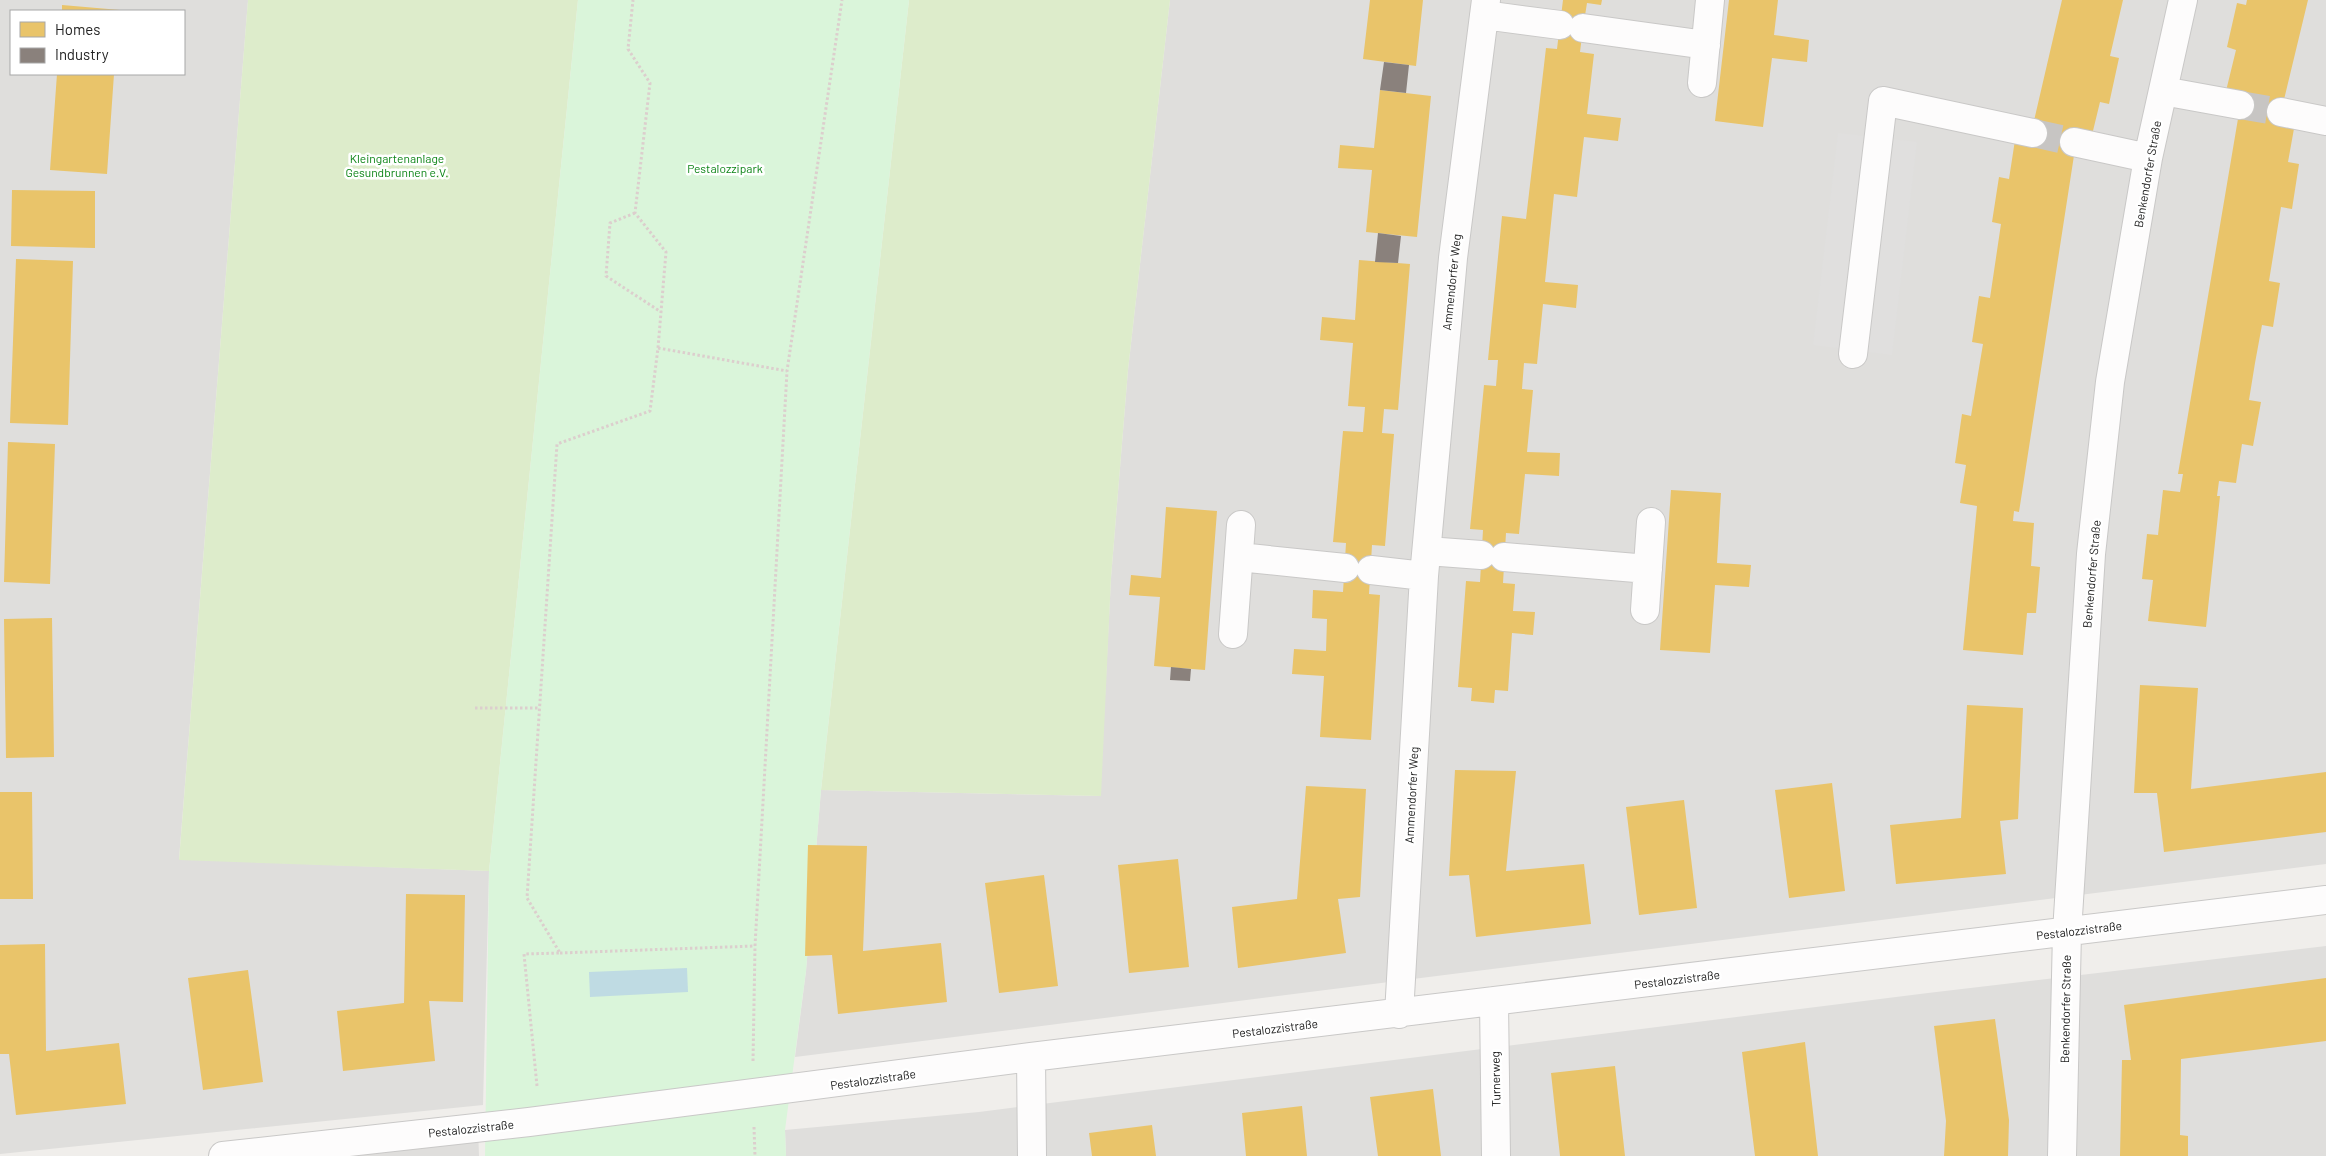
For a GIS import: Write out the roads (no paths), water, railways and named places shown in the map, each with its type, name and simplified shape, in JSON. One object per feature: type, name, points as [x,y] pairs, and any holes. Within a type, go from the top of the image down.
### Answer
[{"type":"street","points":[[1702,83],[1710,0]]},
{"type":"street","name":"Benkendorfer Straße","points":[[2062,1156],[2067,932],[2091,554],[2110,382],[2148,158],[2183,0]]},
{"type":"street","name":"Ammendorfer Weg","points":[[1399,1014],[1425,563],[1453,258],[1485,7],[1572,27],[1706,45]]},
{"type":"street","points":[[2163,91],[2240,105]]},
{"type":"street","points":[[1853,354],[1883,101],[2033,133]]},
{"type":"street","points":[[2281,112],[2326,121]]},
{"type":"street","points":[[2074,142],[2148,158]]},
{"type":"street","points":[[1645,610],[1651,522]]},
{"type":"street","points":[[1233,634],[1240,525]]},
{"type":"street","points":[[1238,557],[1358,569],[1493,556],[1648,569]]},
{"type":"street","name":"Pestalozzistraße","points":[[225,1156],[752,1095],[1031,1057],[1399,1014],[2326,900]]},
{"type":"street","name":"Turnerweg","points":[[1494,1001],[1496,1156]]},
{"type":"street","points":[[1031,1057],[1032,1156]]},
{"type":"water","points":[[687,968],[688,992],[590,997],[589,972]]},
{"type":"tunnel","points":[[2240,105],[2281,112]]},
{"type":"tunnel","points":[[2033,133],[2074,142]]},
{"type":"park label","name":"Kleingartenanlage Gesundbrunnen e.V.","points":[[397,165]]},
{"type":"park label","name":"Pestalozzipark","points":[[725,168]]}]
